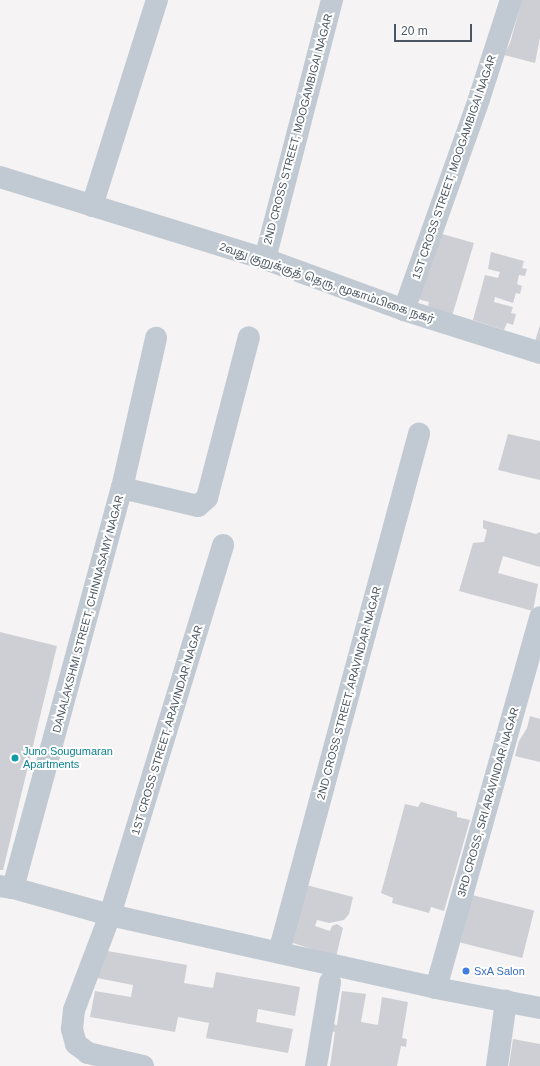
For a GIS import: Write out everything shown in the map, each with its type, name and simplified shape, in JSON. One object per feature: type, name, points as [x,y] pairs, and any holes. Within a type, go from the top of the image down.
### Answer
[{"type":"street","points":[[92,206],[157,0]]},
{"type":"street","name":"2ND CROSS STREET, MOOGAMBIGAI NAGAR","points":[[265,258],[332,0]]},
{"type":"street","name":"1ST CROSS STREET, MOOGAMBIGAI NAGAR","points":[[404,310],[479,99],[511,0]]},
{"type":"street","name":"2வது குறுக்குத் தெரு, மூகாம்பிகை நகர்","points":[[0,177],[265,258],[404,310],[540,353]]},
{"type":"street","points":[[122,488],[198,506],[207,498],[249,337]]},
{"type":"street","name":"DANALAKSHMI STREET, CHINNASAMY NAGAR","points":[[7,887],[122,488],[156,338]]},
{"type":"street","name":"2ND CROSS STREET, ARAVINDAR NAGAR","points":[[279,952],[419,434]]},
{"type":"street","name":"1ST CROSS STREET, ARAVINDAR NAGAR","points":[[143,1066],[88,1053],[76,1044],[72,1030],[74,1010],[110,915],[223,545]]},
{"type":"street","name":"3RD CROSS, SRI ARAVINDAR NAGAR","points":[[436,988],[540,617]]},
{"type":"street","points":[[7,887],[110,915],[436,988],[540,1008]]},
{"type":"street","points":[[316,1066],[330,982]]},
{"type":"street","points":[[497,1066],[506,1001]]},
{"type":"building","points":[[522,0],[540,0],[540,38],[535,63],[504,55],[510,43]]},
{"type":"building","points":[[435,232],[474,243],[452,316],[427,310],[429,302],[414,298]]},
{"type":"building","points":[[491,252],[524,261],[522,268],[527,269],[525,276],[519,275],[517,284],[522,286],[520,294],[516,293],[513,303],[495,297],[494,302],[513,307],[511,313],[516,314],[513,325],[507,323],[504,330],[473,320],[485,275],[498,278],[500,272],[488,269]]},
{"type":"building","points":[[540,325],[540,350],[533,348]]},
{"type":"building","points":[[508,434],[540,441],[540,480],[498,470]]},
{"type":"building","points":[[483,520],[536,534],[540,532],[540,567],[503,556],[498,573],[538,584],[533,611],[459,591],[473,543],[484,542],[487,530],[483,528]]},
{"type":"building","name":"Juno Sougumaran Apartments","points":[[0,632],[57,646],[3,870],[0,870]]},
{"type":"building","points":[[530,716],[540,719],[540,762],[515,756],[519,741],[527,728]]},
{"type":"building","points":[[421,802],[457,812],[457,817],[470,820],[444,911],[431,907],[429,913],[392,903],[393,898],[381,893],[405,804],[418,807]]},
{"type":"building","points":[[306,885],[353,897],[349,914],[344,920],[329,923],[317,920],[315,926],[330,931],[332,926],[337,924],[343,928],[336,957],[290,942]]},
{"type":"building","points":[[472,895],[534,910],[522,958],[460,943]]},
{"type":"building","points":[[102,950],[187,965],[184,983],[213,988],[216,972],[300,987],[295,1016],[258,1009],[256,1022],[293,1029],[288,1053],[206,1038],[209,1023],[178,1017],[175,1032],[90,1017],[95,991],[131,997],[133,985],[97,978]]},
{"type":"building","points":[[342,991],[366,994],[361,1022],[378,1025],[382,997],[408,1002],[402,1038],[407,1039],[406,1047],[401,1046],[397,1066],[330,1066],[335,1032],[328,1031],[330,1023],[337,1025]]},
{"type":"building","points":[[513,1039],[540,1044],[540,1066],[509,1066]]},
{"type":"place","name":"Juno Sougumaran Apartments","points":[[15,758]]},
{"type":"place","name":"SxA Salon","points":[[466,971]]}]
